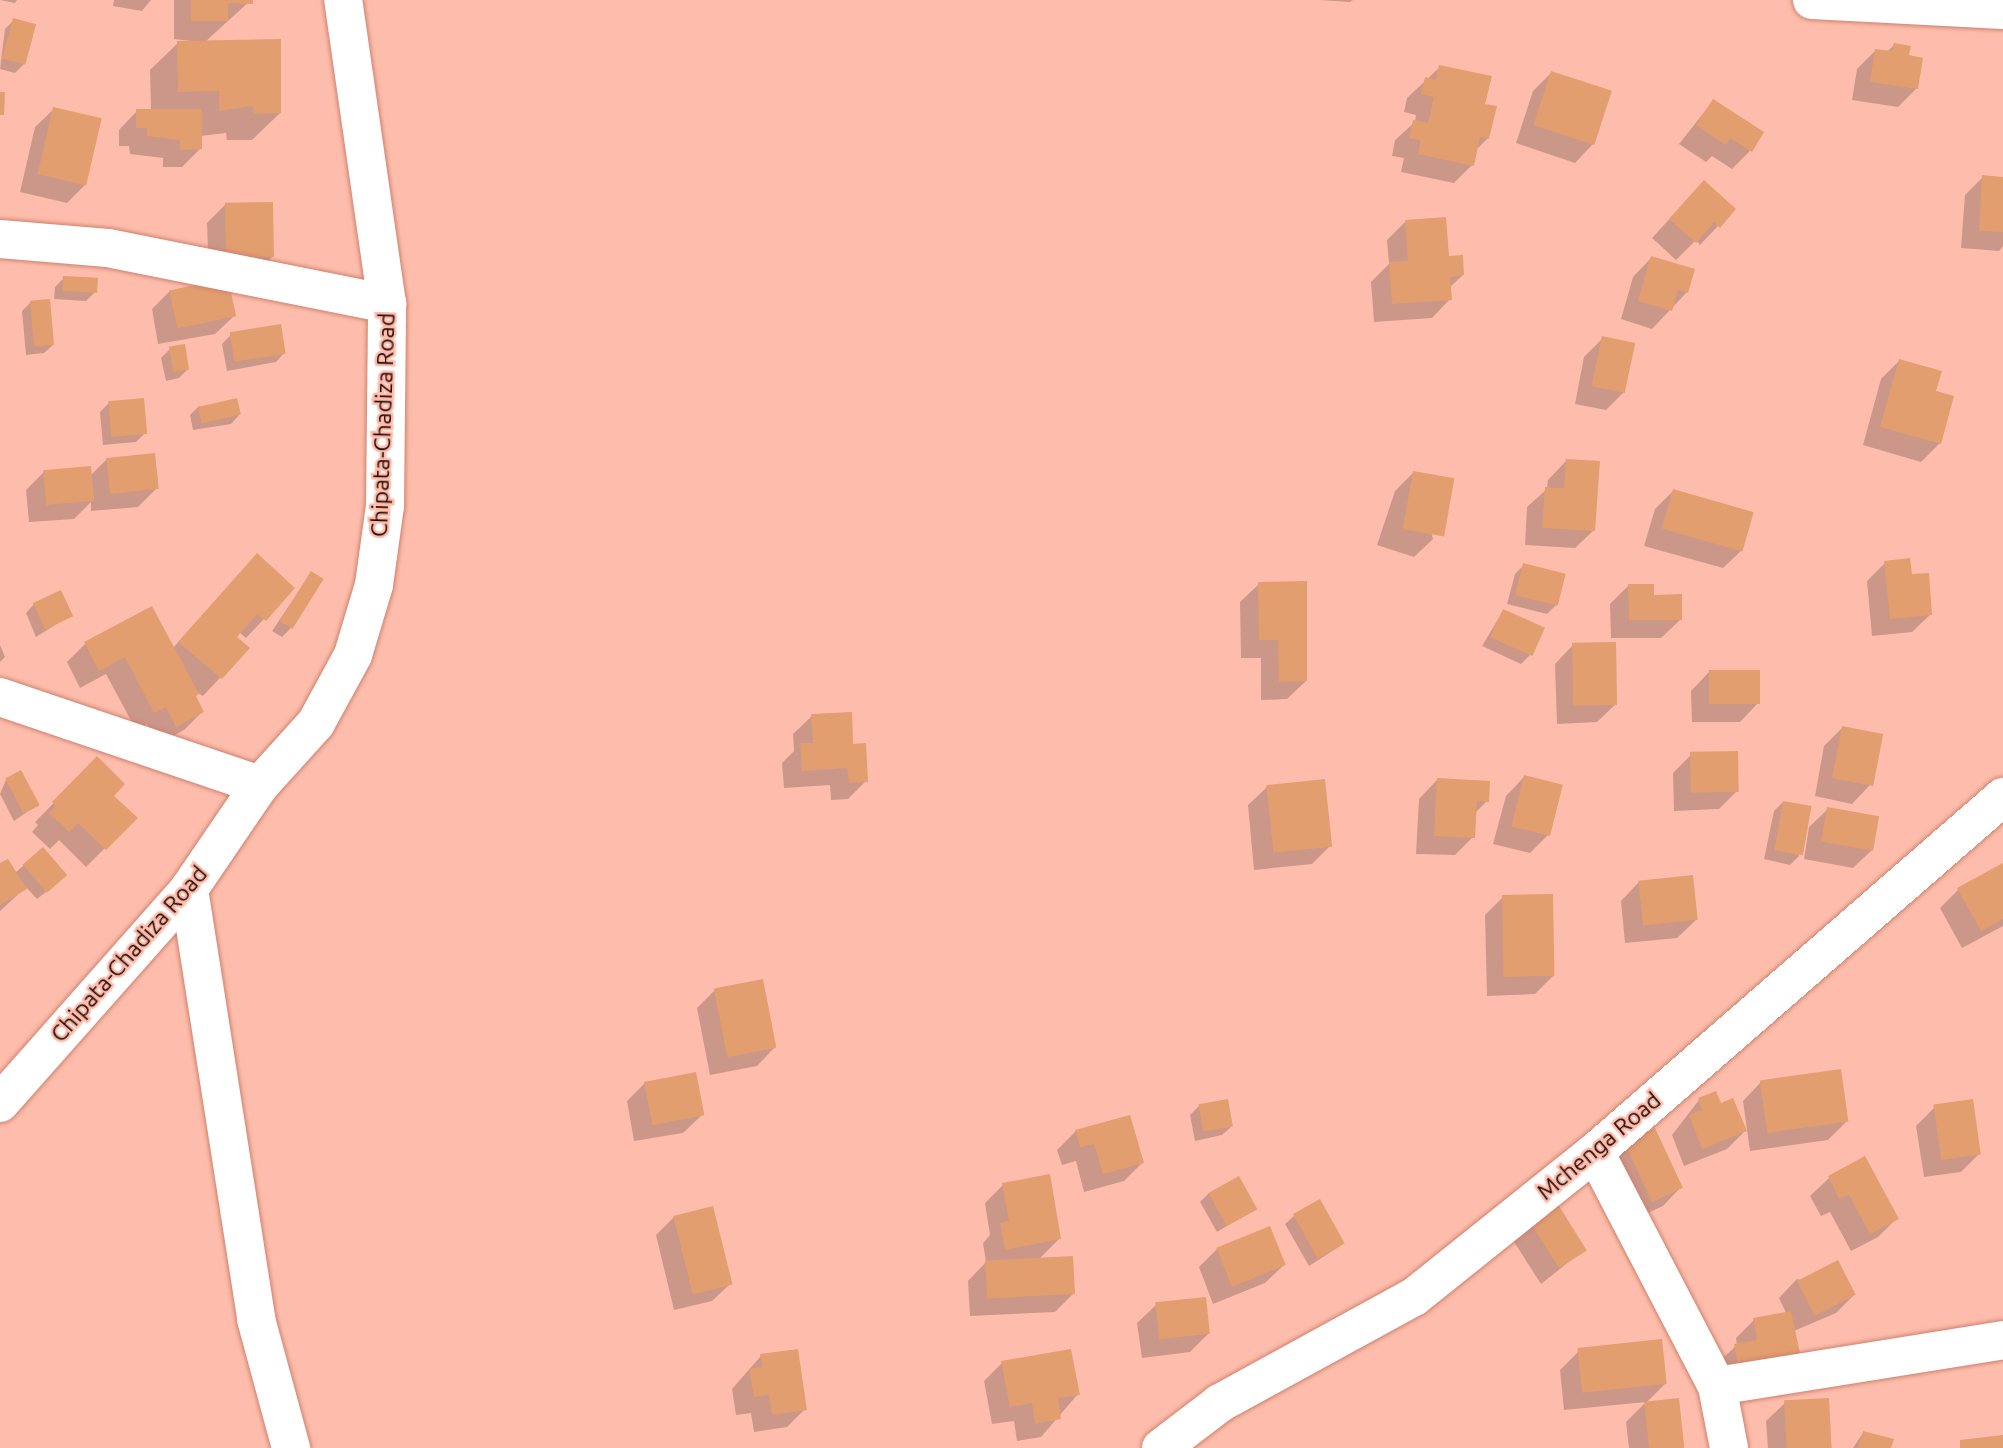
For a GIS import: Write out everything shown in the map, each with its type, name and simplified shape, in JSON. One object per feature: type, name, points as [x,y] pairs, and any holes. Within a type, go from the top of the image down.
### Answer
[{"type":"street","name":"Chipata-Chadiza Road","points":[[0,1103],[189,889],[260,785],[316,723],[353,655],[374,585],[386,506],[387,304],[343,0]]},
{"type":"street","points":[[1812,0],[2003,10]]},
{"type":"street","points":[[0,239],[108,248],[387,304]]},
{"type":"street","points":[[0,697],[260,785]]},
{"type":"street","name":"Mchenga Road","points":[[1161,1448],[1220,1403],[1414,1297],[1595,1152],[2003,797]]},
{"type":"street","points":[[189,889],[256,1319],[291,1448]]},
{"type":"street","points":[[1595,1152],[1717,1386],[1729,1448]]},
{"type":"street","points":[[1717,1386],[2003,1340]]},
{"type":"building","points":[[191,0],[253,0],[253,4],[228,3],[228,21],[191,21]]},
{"type":"building","points":[[13,18],[36,24],[25,65],[2,59]]},
{"type":"building","points":[[281,39],[281,113],[254,114],[253,106],[219,111],[219,91],[178,92],[177,41]]},
{"type":"building","points":[[1894,43],[1911,46],[1909,55],[1923,58],[1918,89],[1870,82],[1875,49],[1892,51]]},
{"type":"building","points":[[1439,65],[1492,76],[1485,104],[1497,106],[1489,139],[1480,137],[1474,166],[1418,154],[1421,140],[1409,138],[1413,120],[1428,123],[1434,97],[1421,94],[1425,77],[1436,80]]},
{"type":"building","points":[[1551,71],[1612,91],[1594,145],[1533,125]]},
{"type":"building","points":[[0,92],[5,92],[4,115],[0,115]]},
{"type":"building","points":[[1713,99],[1764,132],[1752,152],[1730,138],[1726,145],[1696,125]]},
{"type":"building","points":[[53,107],[102,118],[86,185],[37,174]]},
{"type":"building","points":[[136,109],[202,109],[202,149],[180,150],[180,140],[147,136],[147,128],[136,128]]},
{"type":"building","points":[[1982,175],[2003,177],[2003,232],[1979,231]]},
{"type":"building","points":[[1704,180],[1736,209],[1720,228],[1714,222],[1696,243],[1669,219]]},
{"type":"building","points":[[273,202],[274,257],[226,258],[225,203]]},
{"type":"building","points":[[1446,217],[1449,256],[1463,255],[1464,275],[1450,277],[1452,300],[1392,304],[1389,262],[1408,261],[1405,220]]},
{"type":"building","points":[[1651,256],[1695,269],[1688,293],[1678,290],[1672,311],[1638,301]]},
{"type":"building","points":[[63,276],[98,278],[97,293],[62,291]]},
{"type":"building","points":[[228,278],[236,316],[177,329],[169,290]]},
{"type":"building","points":[[50,299],[54,345],[34,347],[30,301]]},
{"type":"building","points":[[281,324],[286,354],[234,362],[230,332]]},
{"type":"building","points":[[1602,336],[1635,343],[1625,393],[1591,386]]},
{"type":"building","points":[[185,344],[189,370],[173,372],[169,347]]},
{"type":"building","points":[[1899,359],[1942,371],[1936,391],[1954,396],[1941,444],[1880,427]]},
{"type":"building","points":[[144,398],[147,434],[111,437],[108,401]]},
{"type":"building","points":[[237,398],[241,415],[202,424],[198,407]]},
{"type":"building","points":[[155,453],[159,489],[110,494],[106,458]]},
{"type":"building","points":[[1566,459],[1600,461],[1595,531],[1542,528],[1545,487],[1564,488]]},
{"type":"building","points":[[91,466],[94,501],[46,505],[43,470]]},
{"type":"building","points":[[1413,471],[1454,478],[1444,536],[1403,529]]},
{"type":"building","points":[[1673,489],[1754,512],[1742,552],[1662,528]]},
{"type":"building","points":[[257,553],[295,588],[266,621],[257,614],[237,637],[250,648],[222,679],[178,642]]},
{"type":"building","points":[[1910,558],[1912,574],[1929,573],[1932,615],[1890,619],[1884,561]]},
{"type":"building","points":[[1523,563],[1566,574],[1558,606],[1515,595]]},
{"type":"building","points":[[311,571],[324,579],[292,629],[280,621]]},
{"type":"building","points":[[1307,581],[1307,681],[1279,682],[1278,640],[1259,640],[1258,582]]},
{"type":"building","points":[[1628,584],[1654,584],[1654,595],[1682,594],[1682,620],[1629,620]]},
{"type":"building","points":[[61,590],[73,616],[45,629],[33,603]]},
{"type":"building","points":[[152,606],[199,694],[196,696],[204,712],[176,727],[166,707],[154,713],[125,657],[99,671],[84,642]]},
{"type":"building","points":[[1503,609],[1545,628],[1532,656],[1490,637]]},
{"type":"building","points":[[1616,642],[1617,705],[1573,706],[1572,643]]},
{"type":"building","points":[[1709,670],[1760,670],[1760,704],[1709,704]]},
{"type":"building","points":[[852,712],[853,744],[866,743],[868,782],[849,783],[847,768],[802,771],[800,743],[813,743],[811,714]]},
{"type":"building","points":[[1842,726],[1883,734],[1873,786],[1832,778]]},
{"type":"building","points":[[1738,751],[1739,792],[1691,793],[1690,752]]},
{"type":"building","points":[[97,756],[125,784],[114,796],[138,818],[106,850],[78,823],[69,832],[49,813],[56,806],[52,802]]},
{"type":"building","points":[[21,770],[40,805],[24,814],[5,778]]},
{"type":"building","points":[[1524,775],[1563,785],[1550,836],[1511,826]]},
{"type":"building","points":[[1437,778],[1490,781],[1489,802],[1477,801],[1475,838],[1434,836]]},
{"type":"building","points":[[1325,779],[1332,847],[1273,853],[1266,785]]},
{"type":"building","points":[[1783,801],[1812,806],[1803,855],[1774,850]]},
{"type":"building","points":[[1827,807],[1879,816],[1873,851],[1821,841]]},
{"type":"building","points":[[43,847],[67,875],[47,893],[23,865]]},
{"type":"building","points":[[8,859],[27,889],[0,905],[0,863]]},
{"type":"building","points":[[2003,863],[2003,919],[1981,931],[1957,888]]},
{"type":"building","points":[[1693,875],[1698,920],[1643,926],[1638,881]]},
{"type":"building","points":[[1553,894],[1554,976],[1503,977],[1502,895]]},
{"type":"building","points":[[763,979],[776,1048],[727,1057],[714,989]]},
{"type":"building","points":[[1841,1069],[1848,1121],[1767,1133],[1760,1080]]},
{"type":"building","points":[[696,1072],[704,1115],[652,1125],[644,1082]]},
{"type":"building","points":[[1716,1091],[1721,1103],[1733,1098],[1747,1131],[1702,1149],[1689,1115],[1702,1110],[1698,1098]]},
{"type":"building","points":[[1228,1099],[1233,1127],[1203,1132],[1198,1104]]},
{"type":"building","points":[[1973,1099],[1981,1154],[1941,1160],[1933,1105]]},
{"type":"building","points":[[1130,1115],[1144,1163],[1103,1174],[1094,1144],[1080,1147],[1075,1130]]},
{"type":"building","points":[[1655,1128],[1683,1188],[1652,1202],[1624,1142]]},
{"type":"building","points":[[1865,1156],[1899,1219],[1870,1234],[1849,1195],[1839,1199],[1828,1176]]},
{"type":"building","points":[[1050,1174],[1061,1239],[1005,1250],[1000,1223],[1009,1221],[1002,1183]]},
{"type":"building","points":[[1239,1176],[1257,1209],[1227,1226],[1208,1193]]},
{"type":"building","points":[[1554,1198],[1587,1251],[1559,1268],[1526,1215]]},
{"type":"building","points":[[1320,1199],[1345,1244],[1318,1259],[1293,1214]]},
{"type":"building","points":[[713,1206],[733,1285],[693,1295],[673,1216]]},
{"type":"building","points":[[1270,1226],[1286,1265],[1232,1287],[1216,1248]]},
{"type":"building","points":[[1073,1256],[1075,1294],[987,1299],[985,1261]]},
{"type":"building","points":[[1838,1260],[1856,1295],[1815,1316],[1797,1281]]},
{"type":"building","points":[[1206,1297],[1210,1334],[1159,1339],[1155,1302]]},
{"type":"building","points":[[1791,1311],[1800,1353],[1738,1365],[1734,1344],[1757,1340],[1753,1318]]},
{"type":"building","points":[[1662,1339],[1667,1384],[1582,1393],[1577,1348]]},
{"type":"building","points":[[798,1349],[807,1410],[772,1415],[769,1395],[754,1397],[749,1369],[762,1367],[760,1354]]},
{"type":"building","points":[[1071,1349],[1080,1395],[1058,1398],[1061,1419],[1035,1424],[1032,1403],[1010,1407],[1001,1361]]},
{"type":"building","points":[[1679,1398],[1684,1448],[1649,1448],[1644,1402]]},
{"type":"building","points":[[1829,1398],[1832,1448],[1787,1448],[1784,1400]]},
{"type":"building","points":[[1863,1431],[1894,1439],[1891,1448],[1858,1448]]},
{"type":"building","points":[[2003,1435],[2003,1448],[1960,1448],[1960,1440]]}]
